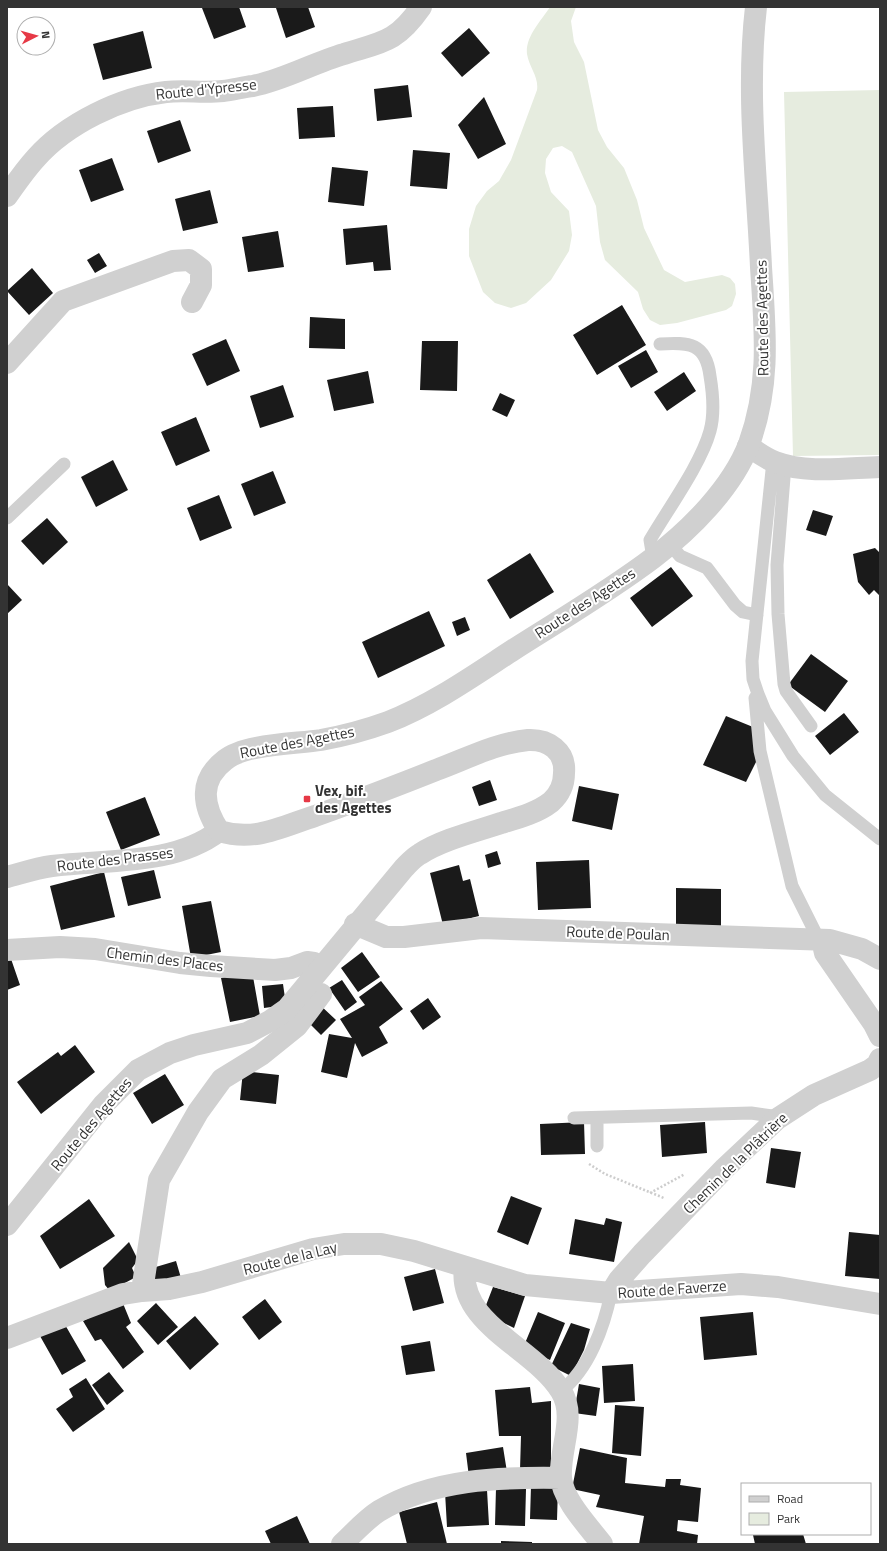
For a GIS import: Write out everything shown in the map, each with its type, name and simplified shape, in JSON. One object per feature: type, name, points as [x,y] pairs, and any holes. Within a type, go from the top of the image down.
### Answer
[{"type":"street","name":"Route d'Ypresse","points":[[7,196],[37,156],[56,139],[83,121],[126,101],[166,92],[222,91],[255,85],[279,78],[344,54],[387,41],[399,33],[411,21],[421,7]]},
{"type":"street","name":"Route des Agettes","points":[[7,1225],[103,1105],[129,1077],[138,1070],[170,1053],[194,1045],[236,1037],[270,1021],[287,1009],[355,924],[404,868],[420,854],[462,835],[524,816],[551,802],[560,791],[565,771],[562,757],[554,746],[543,741],[529,740],[505,743],[376,794],[278,829],[254,835],[235,836],[219,831],[208,812],[205,800],[207,784],[214,771],[232,755],[258,748],[340,736],[388,722],[410,712],[460,684],[603,593],[653,558],[694,522],[711,503],[738,467],[748,446],[760,411],[766,357],[752,82],[756,7]]},
{"type":"street","points":[[7,363],[63,301],[173,261],[189,260],[200,269],[201,285],[192,302]]},
{"type":"street","points":[[748,446],[779,463],[834,469],[880,467]]},
{"type":"street","name":"Route des Prasses","points":[[7,877],[50,866],[145,857],[178,852],[199,844],[219,831]]},
{"type":"street","name":"Route de Poulan","points":[[355,924],[386,937],[404,937],[481,928],[830,940],[862,949],[880,959]]},
{"type":"street","points":[[820,940],[826,953],[874,1024],[880,1036]]},
{"type":"street","name":"Chemin des Places","points":[[7,950],[60,947],[95,950],[180,963],[211,966],[275,970],[291,968],[307,962],[314,963],[321,967]]},
{"type":"street","points":[[142,1291],[159,1180],[198,1112],[222,1079],[262,1054],[297,1026],[322,994]]},
{"type":"street","name":"Chemin de la Plâtrière","points":[[611,1293],[618,1280],[642,1254],[725,1168],[777,1119],[814,1095],[870,1070],[877,1065],[880,1059]]},
{"type":"street","name":"Route de la Lay","points":[[7,1338],[102,1300],[142,1291],[169,1289],[189,1285],[313,1248],[344,1244],[381,1244],[414,1251],[465,1266]]},
{"type":"street","points":[[465,1266],[464,1278],[467,1292],[471,1303],[479,1315],[548,1374],[561,1391],[567,1407],[567,1423],[561,1478],[570,1500],[602,1544]]},
{"type":"street","name":"Route de Faverze","points":[[465,1266],[524,1285],[611,1293],[741,1284],[778,1287],[880,1304]]},
{"type":"street","points":[[342,1544],[361,1525],[378,1512],[405,1497],[459,1483],[531,1477],[561,1478]]},
{"type":"lane","points":[[653,558],[650,540],[697,461],[710,431],[713,412],[710,372],[706,358],[700,350],[683,342],[660,344]]},
{"type":"lane","points":[[779,463],[757,614],[752,661],[753,679],[765,711],[793,756],[825,795],[880,839]]},
{"type":"lane","points":[[779,463],[777,566],[778,614],[784,684],[786,691],[810,726]]},
{"type":"lane","points":[[7,518],[64,464]]},
{"type":"lane","points":[[670,544],[680,556],[707,568],[735,605],[743,612],[757,614]]},
{"type":"lane","points":[[758,694],[755,698],[760,751],[792,886],[820,940]]},
{"type":"lane","points":[[574,1118],[751,1113],[772,1116],[777,1119]]},
{"type":"lane","points":[[597,1118],[597,1146]]},
{"type":"lane","points":[[561,1391],[577,1377],[586,1363],[605,1317],[611,1293]]},
{"type":"path","points":[[588,1163],[605,1174],[659,1197],[689,1206]]},
{"type":"green space","points":[[550,7],[576,7],[571,21],[574,42],[584,62],[598,130],[607,147],[624,168],[637,200],[644,228],[664,270],[685,282],[722,275],[730,278],[735,284],[736,294],[732,306],[726,310],[677,323],[660,325],[650,320],[643,309],[638,292],[605,260],[600,242],[596,206],[572,152],[562,146],[553,148],[546,159],[545,173],[551,192],[569,211],[572,235],[569,251],[551,280],[526,303],[511,308],[495,303],[483,292],[469,256],[469,229],[476,206],[487,191],[499,181],[511,160],[537,90],[537,81],[527,54],[528,41],[534,29]]},
{"type":"green space","points":[[880,90],[880,455],[793,456],[784,92]]},
{"type":"building","points":[[239,7],[246,27],[214,39],[202,8]]},
{"type":"building","points":[[308,7],[315,27],[286,38],[276,8]]},
{"type":"building","points":[[469,28],[490,53],[462,77],[441,53]]},
{"type":"building","points":[[143,31],[152,68],[103,80],[93,44]]},
{"type":"building","points":[[408,85],[412,117],[377,121],[374,89]]},
{"type":"building","points":[[484,97],[506,144],[478,159],[458,125]]},
{"type":"building","points":[[333,106],[335,137],[299,139],[297,108]]},
{"type":"building","points":[[180,120],[191,151],[158,163],[147,131]]},
{"type":"building","points":[[413,150],[450,153],[447,189],[410,186]]},
{"type":"building","points":[[112,158],[124,190],[91,202],[79,170]]},
{"type":"building","points":[[332,167],[368,171],[364,206],[328,202]]},
{"type":"building","points":[[210,190],[218,223],[183,231],[175,199]]},
{"type":"building","points":[[387,225],[391,270],[374,271],[373,262],[346,265],[343,229]]},
{"type":"building","points":[[278,231],[284,267],[248,272],[242,237]]},
{"type":"building","points":[[99,253],[107,266],[95,273],[87,260]]},
{"type":"building","points":[[32,268],[53,293],[29,315],[7,291]]},
{"type":"building","points":[[622,305],[646,345],[597,375],[573,335]]},
{"type":"building","points":[[310,317],[345,319],[345,349],[309,348]]},
{"type":"building","points":[[226,339],[240,371],[207,386],[192,354]]},
{"type":"building","points":[[422,341],[458,341],[457,391],[420,390]]},
{"type":"building","points":[[646,350],[658,372],[631,388],[618,366]]},
{"type":"building","points":[[368,371],[374,403],[334,411],[327,380]]},
{"type":"building","points":[[684,372],[696,391],[667,411],[654,392]]},
{"type":"building","points":[[283,385],[294,417],[260,428],[250,396]]},
{"type":"building","points":[[500,393],[515,400],[507,417],[492,410]]},
{"type":"building","points":[[196,417],[210,451],[176,466],[161,432]]},
{"type":"building","points":[[113,460],[128,490],[96,507],[81,477]]},
{"type":"building","points":[[273,471],[286,503],[254,516],[241,484]]},
{"type":"building","points":[[219,495],[232,528],[200,541],[187,508]]},
{"type":"building","points":[[813,510],[833,516],[826,536],[806,530]]},
{"type":"building","points":[[47,518],[68,542],[43,565],[21,541]]},
{"type":"building","points":[[875,548],[880,553],[880,596],[874,590],[869,595],[858,582],[853,554]]},
{"type":"building","points":[[530,553],[554,592],[510,619],[487,580]]},
{"type":"building","points":[[671,567],[693,596],[652,627],[630,598]]},
{"type":"building","points":[[7,584],[22,600],[7,614]]},
{"type":"building","points":[[429,611],[445,646],[378,678],[362,642]]},
{"type":"building","points":[[465,617],[470,630],[457,636],[452,622]]},
{"type":"building","points":[[811,654],[848,681],[825,712],[788,685]]},
{"type":"building","points":[[844,713],[859,732],[830,755],[815,736]]},
{"type":"building","points":[[726,716],[753,727],[759,756],[746,782],[703,765]]},
{"type":"building","points":[[490,780],[497,800],[479,806],[472,787]]},
{"type":"building","points":[[579,786],[619,794],[612,830],[572,821]]},
{"type":"building","points":[[145,797],[160,835],[121,850],[106,812]]},
{"type":"building","points":[[497,851],[501,864],[488,868],[485,855]]},
{"type":"building","points":[[589,860],[591,908],[538,910],[536,862]]},
{"type":"building","points":[[459,865],[463,881],[470,879],[479,916],[443,925],[430,873]]},
{"type":"building","points":[[154,870],[161,898],[128,906],[121,877]]},
{"type":"building","points":[[104,872],[115,917],[61,930],[50,886]]},
{"type":"building","points":[[676,888],[721,889],[721,928],[676,927]]},
{"type":"building","points":[[211,901],[221,952],[191,958],[182,906]]},
{"type":"building","points":[[362,952],[380,977],[358,992],[341,968]]},
{"type":"building","points":[[10,956],[20,985],[7,990],[7,957]]},
{"type":"building","points":[[252,971],[260,1016],[230,1022],[221,978]]},
{"type":"building","points":[[342,980],[357,1002],[345,1011],[329,988]]},
{"type":"building","points":[[381,981],[403,1009],[379,1027],[388,1043],[362,1057],[355,1043],[347,1078],[321,1072],[329,1034],[352,1038],[340,1019],[365,1005],[359,997]]},
{"type":"building","points":[[283,984],[286,1005],[264,1008],[262,986]]},
{"type":"building","points":[[428,998],[441,1017],[423,1030],[410,1011]]},
{"type":"building","points":[[319,1004],[336,1020],[321,1035],[305,1019]]},
{"type":"building","points":[[75,1045],[95,1072],[41,1114],[17,1082],[58,1052],[61,1056]]},
{"type":"building","points":[[243,1071],[279,1075],[276,1104],[240,1100]]},
{"type":"building","points":[[165,1074],[184,1105],[152,1124],[133,1093]]},
{"type":"building","points":[[584,1122],[585,1154],[541,1155],[540,1124]]},
{"type":"building","points":[[705,1122],[707,1153],[662,1157],[660,1125]]},
{"type":"building","points":[[771,1148],[801,1152],[795,1188],[766,1183]]},
{"type":"building","points":[[511,1196],[542,1208],[528,1245],[497,1232]]},
{"type":"building","points":[[89,1199],[115,1236],[60,1269],[40,1236]]},
{"type":"building","points":[[606,1218],[622,1222],[614,1262],[569,1254],[575,1219],[604,1225]]},
{"type":"building","points":[[849,1232],[880,1235],[880,1279],[845,1276]]},
{"type":"building","points":[[129,1242],[138,1260],[132,1268],[136,1277],[110,1291],[105,1285],[103,1268]]},
{"type":"building","points":[[176,1261],[181,1278],[154,1286],[149,1269]]},
{"type":"building","points":[[435,1269],[444,1303],[413,1311],[404,1277]]},
{"type":"building","points":[[493,1287],[525,1296],[514,1328],[483,1313]]},
{"type":"building","points":[[265,1299],[282,1322],[259,1340],[242,1317]]},
{"type":"building","points":[[122,1301],[131,1323],[126,1327],[144,1352],[123,1369],[101,1339],[95,1341],[83,1321]]},
{"type":"building","points":[[156,1303],[178,1327],[158,1345],[137,1321]]},
{"type":"building","points":[[538,1312],[565,1323],[550,1360],[523,1348]]},
{"type":"building","points":[[753,1312],[757,1355],[704,1360],[700,1317]]},
{"type":"building","points":[[195,1316],[219,1344],[190,1370],[166,1341]]},
{"type":"building","points":[[64,1323],[86,1361],[62,1375],[40,1336]]},
{"type":"building","points":[[571,1323],[590,1329],[584,1350],[571,1376],[551,1366]]},
{"type":"building","points":[[430,1341],[435,1371],[406,1375],[401,1346]]},
{"type":"building","points":[[633,1364],[635,1401],[604,1403],[602,1366]]},
{"type":"building","points":[[109,1372],[124,1391],[107,1405],[92,1385]]},
{"type":"building","points":[[86,1378],[105,1409],[73,1432],[56,1409],[73,1397],[69,1389]]},
{"type":"building","points":[[579,1384],[600,1388],[596,1416],[574,1413]]},
{"type":"building","points":[[530,1387],[532,1403],[551,1401],[551,1471],[520,1470],[521,1436],[499,1436],[495,1390]]},
{"type":"building","points":[[615,1405],[644,1407],[641,1456],[612,1453]]},
{"type":"building","points":[[503,1447],[507,1472],[469,1477],[466,1453]]},
{"type":"building","points":[[580,1448],[627,1458],[625,1483],[665,1487],[666,1479],[681,1479],[680,1485],[701,1488],[698,1522],[678,1520],[677,1531],[698,1535],[697,1544],[639,1544],[644,1516],[596,1507],[600,1495],[572,1489]]},
{"type":"building","points":[[531,1486],[558,1487],[557,1520],[530,1519]]},
{"type":"building","points":[[496,1488],[526,1489],[525,1526],[495,1525]]},
{"type":"building","points":[[487,1490],[489,1525],[447,1527],[445,1492]]},
{"type":"building","points":[[437,1502],[447,1544],[407,1544],[399,1512]]},
{"type":"building","points":[[297,1516],[310,1544],[271,1544],[265,1531]]},
{"type":"building","points":[[753,1535],[803,1535],[806,1544],[755,1544]]},
{"type":"building","points":[[501,1541],[532,1542],[532,1544],[501,1544]]},
{"type":"place","name":"Vex, bif. des Agettes","points":[[307,799]]}]
